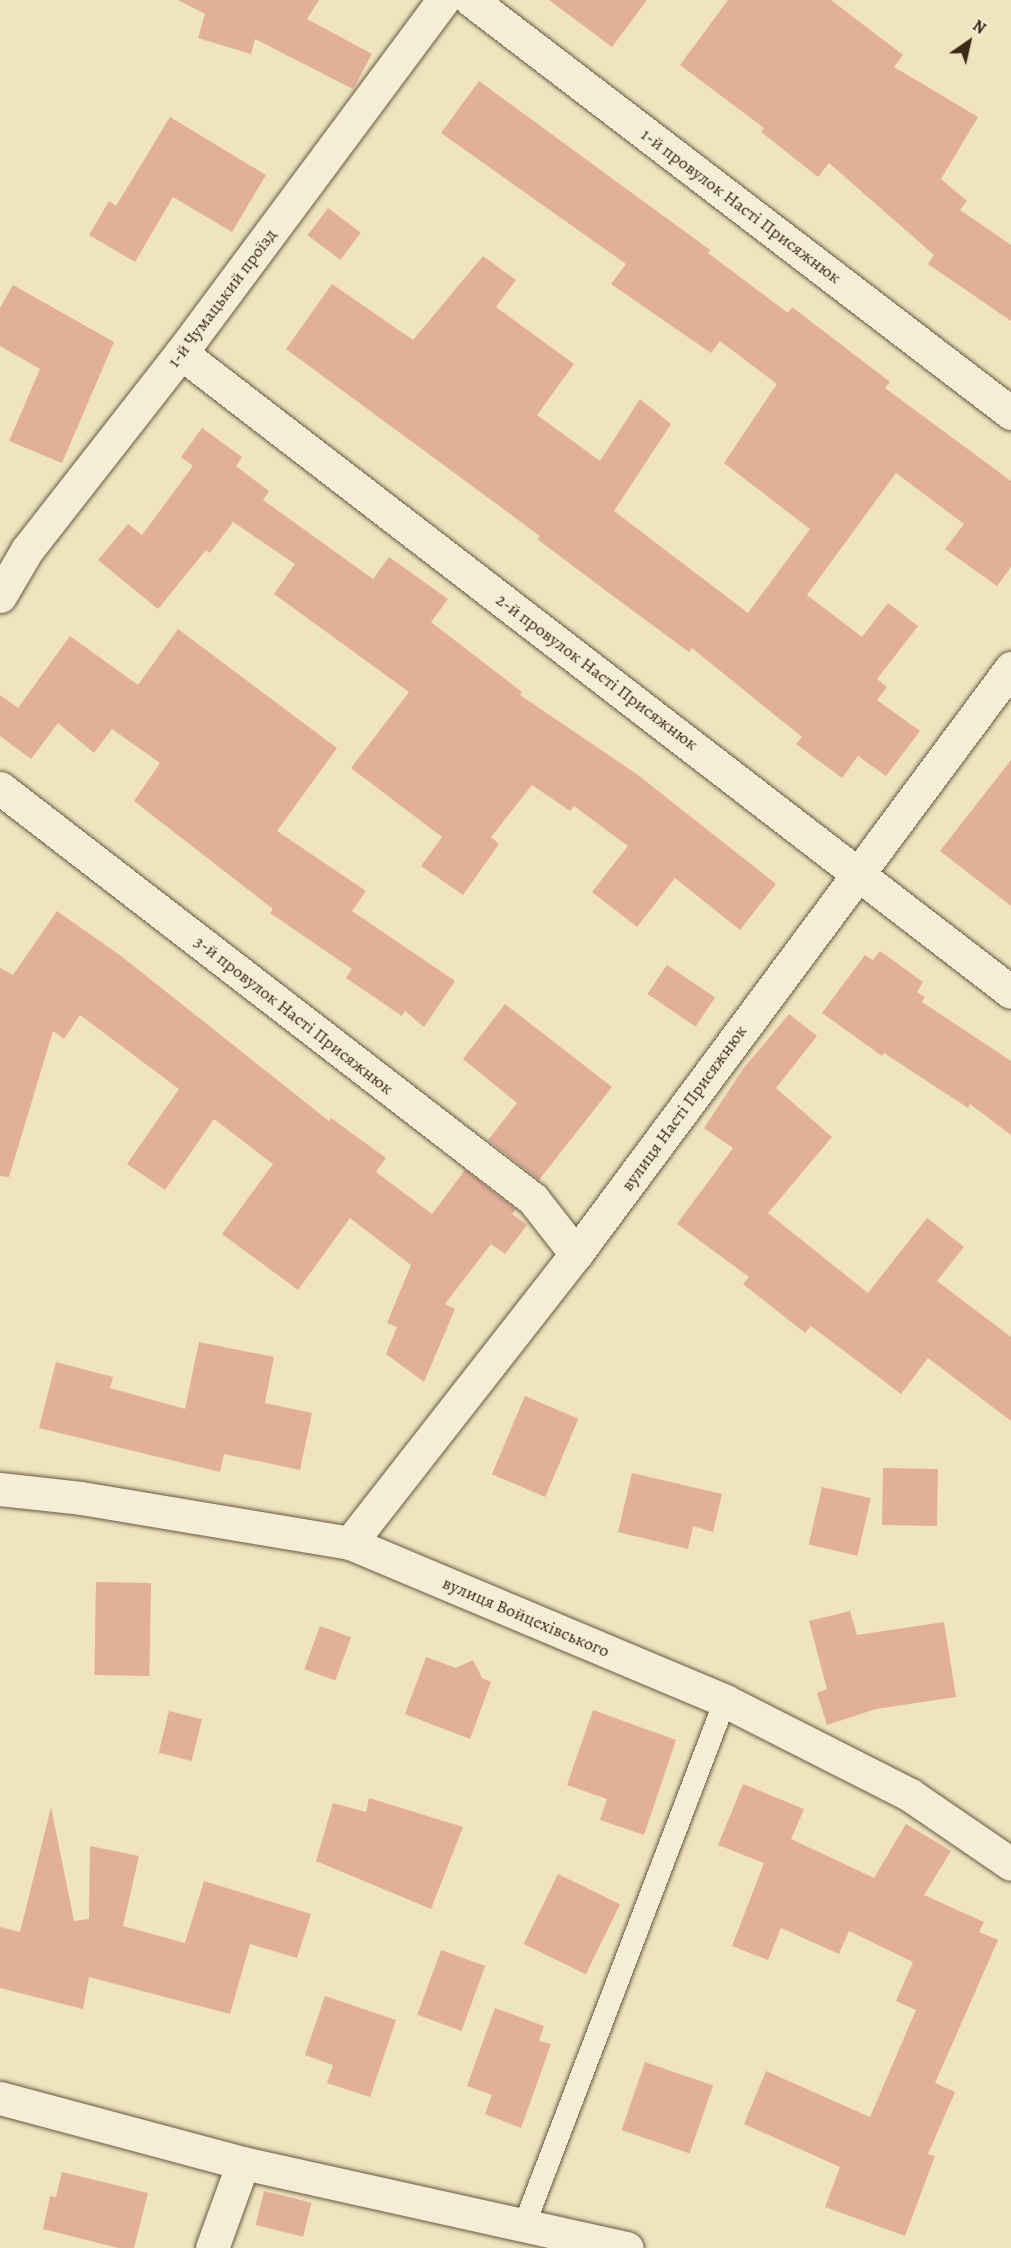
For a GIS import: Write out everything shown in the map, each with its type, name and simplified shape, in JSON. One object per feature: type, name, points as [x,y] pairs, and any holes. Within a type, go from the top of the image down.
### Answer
[{"type":"street","name":"1-й Чумацький проїзд","points":[[0,596],[27,550],[181,354],[443,0]]},
{"type":"street","name":"1-й провулок Насті Присяжнюк","points":[[471,0],[1011,413]]},
{"type":"street","name":"2-й провулок Насті Присяжнюк","points":[[181,354],[858,871],[1011,992]]},
{"type":"street","name":"вулиця Насті Присяжнюк","points":[[350,1543],[576,1254],[858,871],[1011,668]]},
{"type":"street","name":"3-й провулок Насті Присяжнюк","points":[[0,788],[533,1199],[576,1254]]},
{"type":"street","name":"вулиця Войцехівського","points":[[0,1489],[81,1498],[350,1543],[725,1701],[910,1795],[1011,1864]]},
{"type":"street","points":[[0,2098],[243,2163],[525,2223],[627,2248]]},
{"type":"street","points":[[212,2248],[243,2163]]},
{"type":"lane","points":[[525,2223],[725,1701]]},
{"type":"building","points":[[178,0],[319,0],[307,19],[372,54],[353,89],[255,39],[251,54],[198,38],[205,14]]},
{"type":"building","points":[[549,0],[647,0],[612,47]]},
{"type":"building","points":[[728,0],[831,0],[903,55],[894,67],[978,117],[941,179],[967,201],[960,210],[1011,245],[1011,321],[928,264],[934,255],[829,163],[818,177],[761,132],[764,128],[680,65]]},
{"type":"building","points":[[479,81],[710,250],[708,253],[788,313],[792,307],[890,382],[885,388],[1011,481],[1011,567],[997,586],[945,549],[964,524],[896,473],[807,595],[862,637],[888,603],[918,626],[877,679],[887,687],[877,700],[920,731],[886,776],[858,756],[842,778],[796,744],[802,737],[692,648],[689,652],[617,599],[537,539],[540,536],[286,349],[332,284],[413,340],[483,256],[516,280],[496,307],[574,364],[537,415],[600,461],[640,399],[671,424],[614,511],[748,613],[810,529],[724,463],[777,384],[720,341],[711,353],[611,284],[626,264],[441,133]]},
{"type":"building","points":[[170,117],[266,175],[232,232],[173,197],[135,262],[89,235],[109,201],[116,206]]},
{"type":"building","points":[[328,208],[361,233],[340,260],[308,235]]},
{"type":"building","points":[[13,285],[114,342],[62,463],[9,441],[40,369],[0,346],[0,308]]},
{"type":"building","points":[[202,428],[242,457],[236,466],[269,491],[263,500],[373,579],[389,557],[448,599],[431,622],[522,692],[520,695],[638,775],[776,884],[740,930],[675,878],[637,927],[592,892],[628,846],[574,806],[570,811],[532,785],[491,837],[499,844],[463,895],[421,866],[442,837],[351,768],[409,692],[274,594],[295,564],[233,522],[210,553],[206,550],[158,609],[98,560],[128,524],[142,535],[193,466],[181,457]]},
{"type":"building","points":[[178,629],[337,748],[277,831],[366,891],[352,911],[455,981],[424,1027],[405,1011],[402,1016],[346,978],[352,969],[270,913],[273,909],[134,801],[160,763],[112,729],[94,753],[58,723],[31,759],[0,736],[0,695],[18,708],[70,636],[138,685]]},
{"type":"building","points":[[1011,760],[1011,906],[940,851]]},
{"type":"building","points":[[57,911],[121,956],[329,1121],[331,1118],[386,1158],[376,1172],[432,1214],[465,1170],[516,1209],[512,1214],[527,1225],[505,1254],[491,1244],[445,1304],[455,1309],[424,1382],[386,1354],[397,1327],[387,1323],[411,1265],[350,1218],[298,1290],[222,1234],[273,1164],[214,1119],[165,1190],[127,1164],[179,1089],[80,1015],[64,1039],[53,1031],[9,1177],[0,1176],[0,968],[13,975]]},
{"type":"building","points":[[880,951],[923,982],[917,992],[925,997],[922,1002],[1011,1061],[1011,1135],[970,1104],[968,1108],[884,1053],[882,1056],[822,1013],[865,955],[873,960]]},
{"type":"building","points":[[667,965],[715,997],[696,1026],[647,994]]},
{"type":"building","points":[[505,1004],[612,1087],[539,1180],[488,1140],[517,1103],[463,1059]]},
{"type":"building","points":[[789,1014],[817,1036],[776,1088],[832,1137],[768,1213],[868,1293],[927,1218],[964,1247],[937,1281],[1011,1337],[1011,1421],[928,1358],[901,1394],[811,1326],[805,1333],[743,1284],[749,1277],[677,1224],[733,1148],[704,1128],[743,1069]]},
{"type":"building","points":[[199,1342],[274,1357],[265,1403],[312,1413],[300,1470],[224,1454],[220,1472],[39,1428],[56,1362],[113,1377],[110,1388],[185,1409]]},
{"type":"building","points":[[525,1396],[578,1419],[545,1497],[492,1474]]},
{"type":"building","points":[[883,1468],[938,1469],[937,1526],[882,1525]]},
{"type":"building","points":[[632,1473],[722,1494],[713,1532],[693,1526],[688,1549],[618,1532]]},
{"type":"building","points":[[822,1487],[871,1498],[857,1556],[809,1544]]},
{"type":"building","points":[[96,1582],[151,1583],[149,1676],[94,1675]]},
{"type":"building","points":[[850,1611],[857,1635],[944,1622],[956,1697],[876,1709],[827,1725],[817,1693],[827,1689],[809,1621]]},
{"type":"building","points":[[320,1626],[351,1637],[335,1681],[304,1669]]},
{"type":"building","points":[[426,1657],[456,1668],[473,1660],[482,1678],[491,1682],[470,1739],[405,1714]]},
{"type":"building","points":[[593,1710],[676,1740],[644,1835],[600,1820],[607,1799],[567,1785]]},
{"type":"building","points":[[169,1711],[202,1719],[192,1761],[159,1753]]},
{"type":"building","points":[[743,1784],[804,1809],[791,1839],[874,1878],[906,1824],[951,1851],[924,1895],[984,1922],[979,1932],[998,1940],[935,2083],[955,2092],[928,2154],[935,2156],[905,2236],[825,2207],[840,2167],[744,2124],[766,2071],[870,2117],[916,2010],[896,2001],[913,1962],[849,1931],[839,1954],[781,1928],[768,1960],[732,1946],[764,1863],[718,1845]]},
{"type":"building","points":[[369,1798],[463,1827],[431,1909],[316,1861],[333,1803],[366,1812]]},
{"type":"building","points":[[51,1807],[74,1921],[89,1919],[90,1846],[139,1856],[123,1926],[185,1943],[204,1881],[311,1914],[297,1958],[250,1944],[230,2014],[89,1977],[83,2009],[0,1988],[0,1927],[20,1932]]},
{"type":"building","points":[[558,1874],[620,1904],[586,1974],[524,1944]]},
{"type":"building","points":[[441,1950],[485,1966],[462,2031],[417,2015]]},
{"type":"building","points":[[325,1996],[396,2020],[370,2097],[327,2083],[333,2065],[305,2055]]},
{"type":"building","points":[[495,2008],[544,2026],[539,2041],[551,2044],[521,2128],[485,2114],[492,2095],[467,2086]]},
{"type":"building","points":[[645,2062],[713,2085],[690,2154],[622,2130]]},
{"type":"building","points":[[62,2172],[148,2193],[134,2248],[118,2248],[43,2229],[50,2196],[56,2197]]},
{"type":"building","points":[[264,2191],[312,2203],[303,2237],[256,2225]]}]
